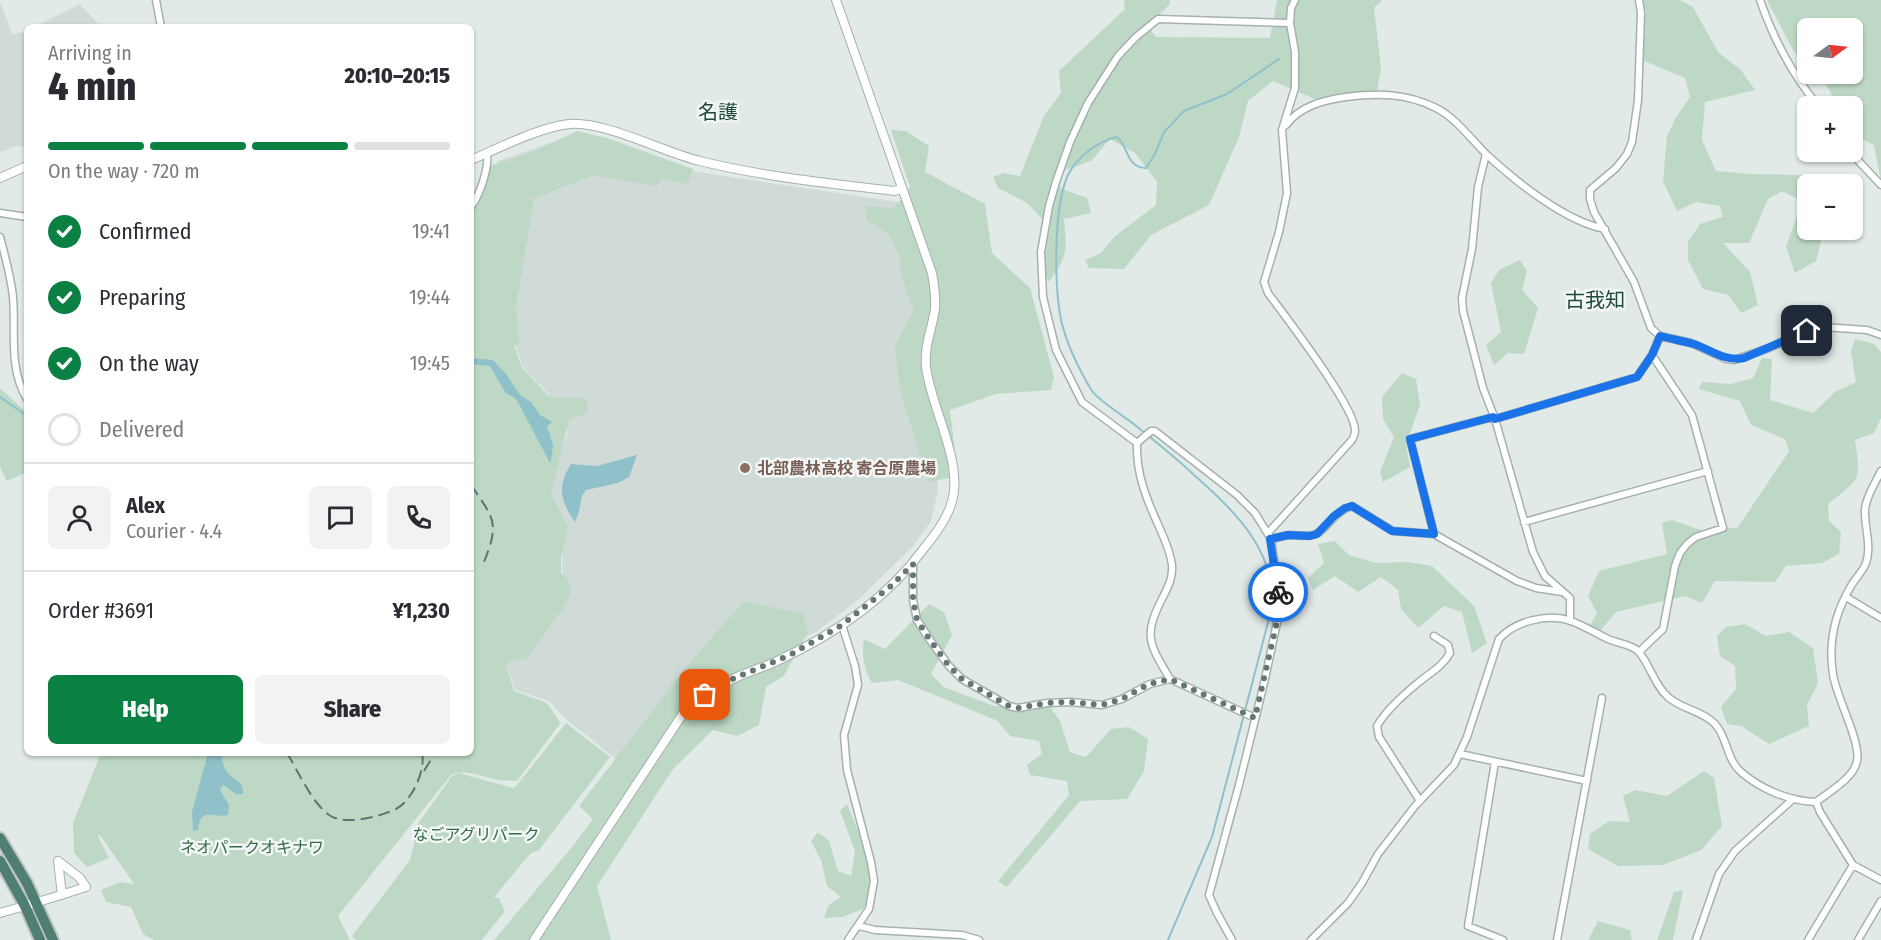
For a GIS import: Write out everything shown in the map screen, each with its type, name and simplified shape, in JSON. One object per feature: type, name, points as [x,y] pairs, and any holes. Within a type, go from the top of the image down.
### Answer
[{"type":"highway","points":[[0,838],[37,903],[53,940]]},
{"type":"highway","points":[[0,861],[25,906],[40,940]]},
{"type":"street","points":[[156,0],[161,24]]},
{"type":"street","points":[[534,940],[684,712],[705,695],[730,680],[782,659],[842,625],[892,585],[913,564],[937,531],[952,501],[954,474],[926,366],[926,343],[935,307],[932,273],[836,0]]},
{"type":"street","points":[[1269,536],[1352,440],[1355,432],[1347,409],[1325,371],[1268,293],[1264,282],[1279,232],[1287,193],[1282,130],[1295,88],[1295,52],[1290,23],[1291,8],[1295,0]]},
{"type":"street","points":[[1639,0],[1638,100],[1632,142],[1627,154],[1616,168],[1590,190],[1590,199],[1594,212],[1634,282],[1651,328],[1660,336],[1691,343],[1726,359],[1734,360],[1822,327],[1867,330],[1881,335]]},
{"type":"street","points":[[1760,0],[1787,59],[1810,96]]},
{"type":"street","points":[[1137,442],[1082,402],[1056,350],[1043,297],[1041,252],[1049,206],[1070,142],[1088,103],[1118,56],[1136,37],[1158,20],[1290,23]]},
{"type":"street","points":[[1282,130],[1293,115],[1307,107],[1340,98],[1386,94],[1435,107],[1449,116],[1486,154],[1532,193],[1592,227],[1605,229]]},
{"type":"street","points":[[474,159],[555,126],[579,124],[609,130],[665,151],[709,163],[825,183],[902,189]]},
{"type":"street","points":[[474,199],[486,169],[487,153]]},
{"type":"street","points":[[1486,154],[1473,216],[1472,249],[1462,298],[1463,311],[1524,522],[1540,568],[1551,582],[1570,598],[1570,621]]},
{"type":"street","points":[[1859,162],[1881,185]]},
{"type":"street","points":[[0,178],[24,167]]},
{"type":"street","points":[[0,213],[24,217]]},
{"type":"street","points":[[0,237],[12,286],[15,362],[24,392]]},
{"type":"street","points":[[1434,534],[1410,439],[1494,418],[1637,377],[1652,355],[1660,336]]},
{"type":"street","points":[[1639,652],[1663,629],[1675,566],[1680,553],[1696,537],[1723,528],[1692,415],[1652,355]]},
{"type":"street","points":[[1137,442],[1155,430],[1237,495],[1255,513],[1269,536],[1278,586],[1279,613],[1255,718],[1209,895],[1232,940]]},
{"type":"street","points":[[1137,442],[1140,479],[1166,540],[1172,562],[1172,575],[1153,616],[1149,635],[1154,652],[1170,679],[1255,718]]},
{"type":"street","points":[[1524,522],[1708,471]]},
{"type":"street","points":[[1311,940],[1348,903],[1362,884],[1378,854],[1420,801],[1442,780],[1460,754],[1499,639],[1515,626],[1546,618],[1570,621],[1636,648],[1665,694],[1718,726],[1730,757],[1741,772],[1755,782],[1792,800],[1816,802],[1848,776],[1855,769],[1857,762],[1855,742],[1837,692],[1831,639],[1835,620],[1866,564],[1866,503],[1881,471]]},
{"type":"street","points":[[1269,536],[1317,534],[1334,516],[1352,506],[1392,531],[1434,534],[1517,581],[1536,588],[1566,593]]},
{"type":"street","points":[[913,564],[913,600],[917,620],[930,640],[949,666],[962,679],[1009,706],[1018,708],[1070,702],[1102,705],[1122,699],[1149,684],[1170,679]]},
{"type":"street","points":[[1846,597],[1881,618]]},
{"type":"street","points":[[842,625],[855,666],[858,685],[844,735],[846,761],[874,881],[869,909],[849,940]]},
{"type":"street","points":[[1420,801],[1379,737],[1377,726],[1384,713],[1418,682],[1445,662],[1450,653],[1448,645],[1434,636]]},
{"type":"street","points":[[1557,940],[1602,698]]},
{"type":"street","points":[[1460,754],[1587,781]]},
{"type":"street","points":[[1495,762],[1468,926],[1503,940]]},
{"type":"street","points":[[1696,940],[1719,874],[1735,851],[1792,800]]},
{"type":"street","points":[[1816,802],[1853,865],[1881,880]]},
{"type":"street","points":[[0,913],[37,903],[62,895],[86,887],[80,878],[58,861],[62,895]]},
{"type":"street","points":[[1808,940],[1853,865]]},
{"type":"street","points":[[1858,940],[1881,901]]},
{"type":"street","points":[[859,926],[875,930],[962,934],[980,940]]},
{"type":"shaded area","points":[[0,2],[13,35],[24,31],[24,148],[18,145],[0,152]]},
{"type":"shaded area","points":[[80,4],[98,24],[40,24]]},
{"type":"shaded area","name":"北部農林高校 寄合原農場","points":[[564,138],[671,168],[898,202],[909,219],[936,454],[938,490],[931,521],[913,546],[859,599],[816,632],[774,654],[637,776],[566,719],[549,701],[515,690],[505,658],[563,595],[562,544],[546,513],[549,482],[568,432],[556,401],[524,369],[490,276],[479,199],[498,161]]},
{"type":"green space","points":[[1124,0],[1170,0],[1170,4],[1148,26],[1156,37],[1270,38],[1277,0],[1382,0],[1374,8],[1381,67],[1377,92],[1353,99],[1324,103],[1273,81],[1248,101],[1239,137],[1209,205],[1151,235],[1124,269],[1089,268],[1085,260],[1101,253],[1115,236],[1156,205],[1157,182],[1135,153],[1110,139],[1091,161],[1059,172],[1060,188],[1087,198],[1091,213],[1064,219],[1065,252],[1049,282],[1043,270],[1048,225],[1027,203],[998,188],[993,177],[1004,173],[1020,176],[1044,116],[1061,93],[1059,71],[1125,9]]},
{"type":"green space","points":[[1643,0],[1680,0],[1693,7],[1718,52],[1741,70],[1755,90],[1705,102],[1702,140],[1716,171],[1797,175],[1797,198],[1782,191],[1768,199],[1749,243],[1723,243],[1750,272],[1758,305],[1741,313],[1728,295],[1703,289],[1688,260],[1688,242],[1700,224],[1723,217],[1720,206],[1696,202],[1677,211],[1663,181],[1667,136],[1690,97],[1685,78],[1642,60],[1635,48],[1646,12]]},
{"type":"green space","points":[[1767,0],[1881,0],[1881,181],[1874,145],[1863,140],[1863,96],[1832,96],[1825,84],[1863,84],[1863,18],[1797,18],[1797,54]]},
{"type":"green space","points":[[891,130],[906,131],[929,146],[925,172],[985,204],[992,253],[1030,288],[1054,377],[1051,390],[996,394],[950,410],[958,476],[929,482],[900,392],[895,346],[914,310],[902,279],[899,255],[888,233],[866,220],[867,206],[894,208],[910,187]]},
{"type":"green space","name":"ネオパークオキナワ","points":[[577,131],[607,138],[693,169],[687,184],[662,179],[658,186],[593,175],[534,199],[516,307],[519,344],[514,346],[523,369],[548,395],[558,398],[586,398],[589,412],[569,420],[551,494],[568,527],[561,558],[561,573],[567,578],[571,592],[562,610],[526,659],[510,661],[507,667],[514,691],[547,703],[560,722],[559,725],[517,781],[496,780],[466,773],[451,775],[338,916],[350,940],[154,940],[143,934],[131,907],[106,902],[101,890],[120,882],[134,884],[100,835],[98,836],[109,858],[87,867],[74,853],[73,823],[100,756],[474,756],[474,210],[490,166],[535,151]]},
{"type":"green space","points":[[1797,215],[1797,240],[1821,240],[1816,261],[1795,273],[1786,247]]},
{"type":"green space","points":[[1520,260],[1527,271],[1522,290],[1538,308],[1524,354],[1508,353],[1494,365],[1486,345],[1501,332],[1491,283],[1499,270]]},
{"type":"green space","points":[[1855,339],[1874,344],[1881,352],[1881,418],[1874,433],[1855,440],[1858,464],[1856,478],[1847,489],[1828,504],[1829,521],[1841,532],[1839,554],[1822,563],[1786,566],[1775,582],[1715,581],[1702,603],[1685,596],[1616,612],[1598,633],[1589,628],[1597,613],[1588,596],[1599,571],[1667,554],[1662,523],[1672,520],[1706,532],[1738,527],[1789,451],[1785,439],[1751,425],[1740,401],[1699,389],[1702,382],[1731,384],[1753,378],[1762,358],[1772,359],[1770,400],[1813,413],[1835,392],[1856,382],[1851,352]]},
{"type":"green space","points":[[1402,373],[1416,379],[1420,405],[1406,444],[1410,467],[1383,482],[1380,472],[1394,437],[1383,419],[1382,397]]},
{"type":"green space","points":[[0,388],[24,410],[24,473],[7,481],[0,467]]},
{"type":"green space","points":[[1335,541],[1349,555],[1376,563],[1408,562],[1432,566],[1474,606],[1487,643],[1472,653],[1462,612],[1444,606],[1418,628],[1401,609],[1398,590],[1381,577],[1358,592],[1335,576],[1313,590],[1308,578],[1324,563],[1318,544]]},
{"type":"green space","points":[[744,601],[803,614],[808,632],[784,676],[766,687],[759,725],[737,736],[713,730],[673,769],[597,886],[611,940],[494,940],[593,819],[579,806],[688,665]]},
{"type":"green space","points":[[929,604],[944,612],[952,635],[931,674],[944,687],[994,706],[1050,707],[1060,721],[1070,752],[1086,757],[1111,729],[1129,727],[1148,739],[1144,771],[1127,799],[1080,801],[1007,887],[998,881],[1069,795],[1067,781],[1030,775],[1027,765],[1042,754],[1039,741],[1010,736],[998,721],[898,680],[872,683],[864,662],[864,639],[885,649]]},
{"type":"green space","points":[[1745,624],[1766,636],[1789,632],[1813,648],[1818,683],[1807,705],[1809,726],[1769,744],[1741,726],[1727,724],[1721,707],[1736,689],[1735,666],[1720,656],[1717,636],[1726,627]]},
{"type":"green space","name":"なごアグリパーク","points":[[566,723],[610,757],[539,850],[530,854],[494,897],[499,898],[505,911],[482,940],[357,940],[352,936],[410,860],[414,844],[414,829],[452,776],[459,773],[513,788]]},
{"type":"green space","points":[[1704,771],[1714,778],[1722,826],[1701,850],[1663,865],[1618,866],[1588,849],[1590,834],[1609,821],[1630,822],[1623,796],[1635,790],[1667,796]]},
{"type":"green space","points":[[847,804],[867,853],[871,893],[863,909],[843,917],[824,918],[828,906],[841,897],[827,886],[821,860],[811,841],[818,832],[829,841],[838,871],[851,876],[855,851],[840,811]]},
{"type":"green space","points":[[1683,890],[1673,940],[1657,940],[1674,892]]},
{"type":"green space","points":[[1598,921],[1630,930],[1632,940],[1588,940]]},
{"type":"water","points":[[474,358],[493,360],[520,395],[531,402],[540,415],[552,422],[547,426],[553,445],[550,463],[516,399],[505,392],[490,366],[474,364]]},
{"type":"water","points":[[637,455],[629,477],[618,483],[586,490],[582,496],[575,522],[566,507],[562,493],[564,479],[571,464],[597,466]]},
{"type":"water","points":[[207,756],[222,756],[226,770],[240,784],[243,794],[236,794],[223,785],[220,790],[229,805],[228,815],[205,815],[198,830],[193,831],[192,812]]},
{"type":"waterway","points":[[1168,940],[1212,837],[1272,607],[1271,586],[1267,567],[1259,549],[1237,517],[1172,455],[1092,391],[1075,359],[1062,324],[1057,291],[1057,227],[1063,189],[1072,168],[1082,156],[1096,146],[1117,137],[1131,161],[1135,165],[1146,168],[1164,132],[1184,111],[1227,94],[1279,59]]},
{"type":"waterway","points":[[0,397],[24,414]]},
{"type":"railway","points":[[474,490],[492,521],[492,538],[484,562]]},
{"type":"railway","points":[[289,756],[311,795],[323,810],[329,815],[344,820],[381,815],[402,805],[420,776],[422,756]]},
{"type":"railway","points":[[424,771],[433,756]]},
{"type":"way so far","points":[[705,695],[730,680],[790,655],[842,625],[892,585],[913,564],[913,600],[917,620],[930,640],[949,666],[962,679],[1009,706],[1018,708],[1070,702],[1102,705],[1122,699],[1149,684],[1170,679],[1255,718],[1279,613],[1278,592]]},
{"type":"place","name":"北部農林高校 寄合原農場","points":[[745,468]]},
{"type":"district","name":"名護","points":[[718,112]]},
{"type":"district","name":"古我知","points":[[1595,300]]},
{"type":"route","points":[[1278,592],[1270,539],[1288,535],[1317,534],[1345,508],[1352,506],[1392,531],[1434,534],[1410,439],[1493,417],[1495,419],[1637,377],[1652,355],[1660,336],[1691,343],[1726,359],[1734,360],[1744,358],[1807,331]]}]
